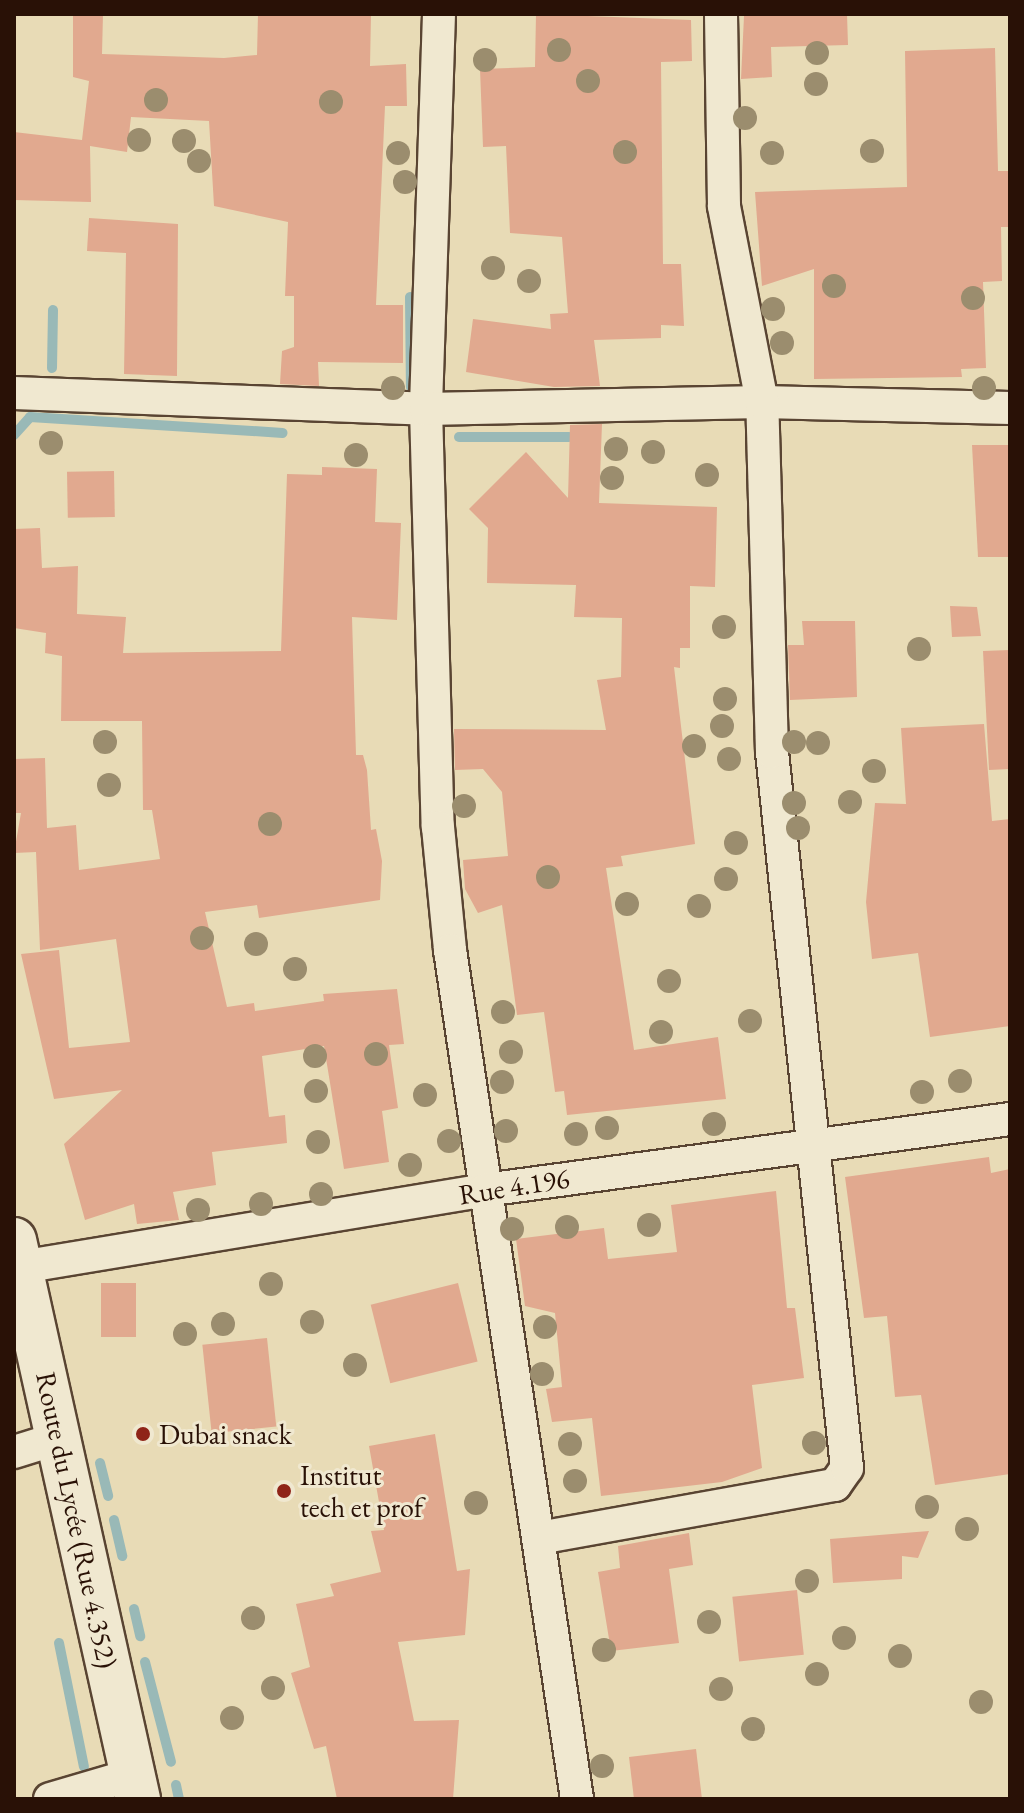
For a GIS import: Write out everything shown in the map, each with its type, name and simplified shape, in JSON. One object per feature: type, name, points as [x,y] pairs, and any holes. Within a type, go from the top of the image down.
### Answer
[{"type":"main road","name":"Route du Lycée (Rue 4.352)","points":[[17,1254],[135,1787]]},
{"type":"street","points":[[439,14],[426,409],[438,827],[485,1190],[577,1799]]},
{"type":"street","points":[[539,1538],[844,1479],[815,1147],[772,752],[762,402],[724,206],[721,14]]},
{"type":"street","points":[[14,393],[426,409],[762,402],[1010,408]]},
{"type":"street","name":"Rue 4.196","points":[[17,1254],[1010,1119]]},
{"type":"street","points":[[14,1452],[59,1438]]},
{"type":"street","points":[[50,1799],[135,1787]]},
{"type":"building","points":[[73,14],[103,14],[102,54],[224,58],[257,55],[258,14],[371,14],[370,66],[406,64],[407,106],[385,106],[376,305],[403,305],[403,363],[318,362],[319,386],[280,384],[282,351],[294,347],[294,296],[285,296],[288,222],[214,206],[209,121],[131,117],[127,152],[90,146],[91,202],[14,200],[14,132],[82,140],[89,81],[73,77]]},
{"type":"building","points":[[536,14],[691,20],[692,61],[661,62],[663,264],[681,264],[684,326],[661,325],[661,338],[594,340],[600,386],[554,387],[466,372],[473,319],[551,329],[550,314],[568,313],[562,237],[510,233],[506,146],[483,147],[480,69],[535,67]]},
{"type":"building","points":[[847,14],[848,45],[771,47],[772,77],[741,79],[744,16]]},
{"type":"building","points":[[995,48],[998,171],[1010,171],[1010,227],[1001,227],[1002,281],[983,282],[986,368],[961,369],[962,377],[814,379],[814,269],[762,286],[755,192],[907,187],[905,51]]},
{"type":"building","points":[[89,218],[178,224],[177,376],[124,374],[126,253],[87,251]]},
{"type":"building","points":[[602,424],[599,503],[717,507],[715,587],[690,586],[690,648],[680,648],[680,668],[674,667],[695,844],[621,856],[623,866],[606,868],[634,1050],[718,1037],[726,1099],[567,1115],[564,1091],[555,1092],[544,1012],[517,1015],[502,905],[478,913],[465,889],[463,860],[508,856],[502,792],[483,769],[455,770],[454,729],[606,730],[597,680],[621,677],[622,618],[574,617],[576,585],[487,583],[488,528],[469,509],[526,452],[568,498],[570,425]]},
{"type":"building","points":[[972,445],[1010,445],[1010,557],[978,557]]},
{"type":"building","points":[[322,467],[377,469],[375,522],[401,523],[397,620],[352,617],[356,755],[363,755],[367,770],[371,830],[376,829],[382,861],[380,900],[259,918],[257,905],[205,912],[227,1007],[254,1003],[255,1011],[324,1001],[323,994],[397,989],[404,1044],[389,1045],[398,1108],[382,1111],[389,1162],[344,1169],[324,1046],[262,1056],[269,1117],[285,1115],[287,1143],[212,1152],[216,1185],[173,1192],[179,1220],[137,1224],[134,1204],[85,1220],[64,1144],[122,1090],[54,1099],[21,954],[59,950],[69,1048],[130,1042],[116,939],[40,950],[36,852],[14,853],[21,813],[14,813],[14,759],[45,758],[47,828],[76,825],[79,870],[160,859],[152,810],[143,810],[142,721],[61,721],[62,656],[45,653],[46,633],[14,628],[14,529],[40,528],[42,568],[78,566],[77,614],[126,617],[123,653],[281,651],[287,474],[322,475]]},
{"type":"building","points":[[114,471],[115,517],[68,518],[67,472]]},
{"type":"building","points":[[950,606],[977,607],[981,636],[952,637]]},
{"type":"building","points":[[802,621],[855,621],[857,697],[790,700],[788,645],[804,645]]},
{"type":"building","points":[[1010,650],[1010,769],[989,770],[983,651]]},
{"type":"building","points":[[984,724],[992,821],[1010,819],[1010,1026],[930,1037],[918,953],[872,959],[866,902],[875,803],[906,804],[901,728]]},
{"type":"building","points":[[989,1157],[991,1173],[1010,1169],[1010,1474],[935,1485],[921,1395],[895,1397],[887,1316],[864,1318],[845,1177]]},
{"type":"building","points":[[776,1191],[787,1308],[795,1308],[804,1378],[752,1385],[762,1468],[722,1482],[601,1496],[592,1418],[552,1422],[546,1389],[562,1387],[555,1313],[525,1306],[516,1239],[604,1228],[608,1259],[677,1252],[671,1205]]},
{"type":"building","points":[[101,1283],[136,1283],[136,1337],[101,1337]]},
{"type":"building","points":[[458,1283],[478,1362],[390,1383],[371,1305]]},
{"type":"building","points":[[267,1338],[276,1427],[212,1433],[202,1345]]},
{"type":"building","points":[[435,1434],[457,1571],[470,1569],[465,1635],[398,1642],[414,1721],[459,1720],[453,1799],[337,1799],[326,1746],[314,1749],[291,1673],[310,1667],[296,1604],[334,1596],[330,1584],[381,1572],[371,1531],[384,1530],[369,1446]]},
{"type":"building","points":[[929,1531],[918,1558],[902,1556],[902,1579],[833,1583],[830,1539]]},
{"type":"building","points":[[689,1533],[693,1565],[669,1569],[679,1643],[611,1651],[598,1572],[620,1568],[618,1546]]},
{"type":"building","points":[[797,1590],[804,1655],[739,1661],[732,1597]]},
{"type":"building","points":[[696,1749],[702,1799],[634,1799],[629,1757]]},
{"type":"waterway","points":[[410,297],[411,387]]},
{"type":"waterway","points":[[52,368],[53,310]]},
{"type":"waterway","points":[[14,435],[30,417],[282,433]]},
{"type":"waterway","points":[[459,437],[569,437]]},
{"type":"waterway","points":[[100,1463],[108,1496]]},
{"type":"waterway","points":[[114,1520],[122,1556]]},
{"type":"waterway","points":[[134,1609],[140,1636]]},
{"type":"waterway","points":[[59,1643],[84,1767]]},
{"type":"waterway","points":[[145,1662],[171,1762]]},
{"type":"waterway","points":[[176,1785],[179,1799]]},
{"type":"place","name":"Dubai snack","points":[[143,1434]]},
{"type":"place","name":"Institut tech et prof","points":[[284,1491]]}]
